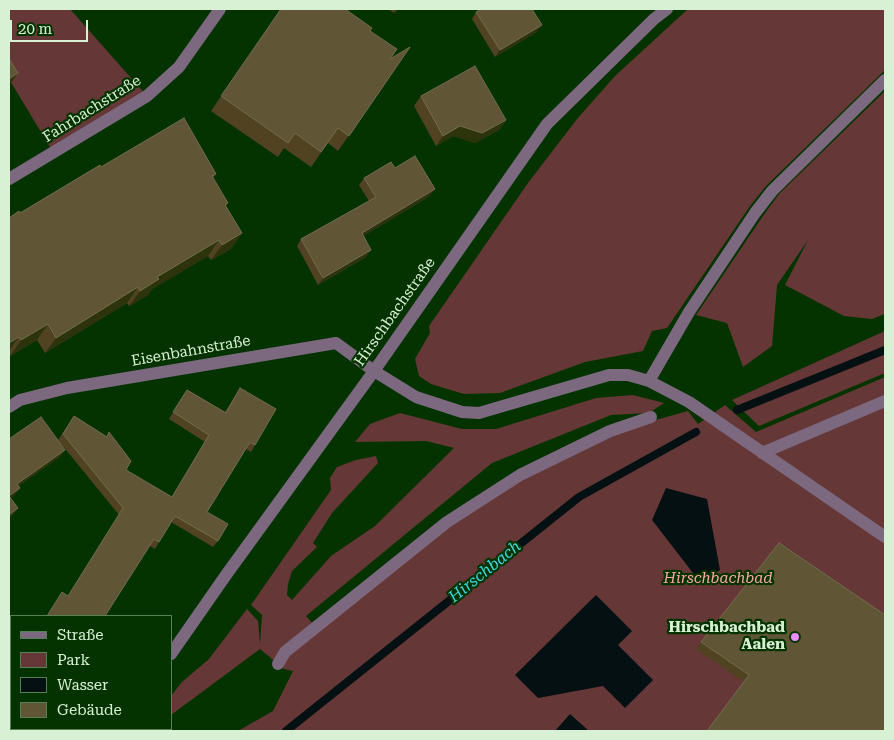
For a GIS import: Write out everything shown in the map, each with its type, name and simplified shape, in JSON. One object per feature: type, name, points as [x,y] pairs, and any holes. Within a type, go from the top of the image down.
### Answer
[{"type":"street","name":"Fahrbachstraße","points":[[9,178],[147,96],[179,67],[220,9]]},
{"type":"street","name":"Hirschbachstraße","points":[[172,653],[231,567],[374,371],[547,124],[654,19],[667,9]]},
{"type":"street","points":[[649,381],[689,312],[755,213],[772,191],[885,80]]},
{"type":"street","name":"Eisenbahnstraße","points":[[9,407],[20,400],[67,388],[336,343],[374,371],[416,397],[462,412],[480,414],[609,375],[628,374],[649,381],[689,402],[885,537]]},
{"type":"street","points":[[762,453],[885,401]]},
{"type":"street","points":[[278,664],[285,652],[447,522],[520,475],[610,431],[651,417]]},
{"type":"green space","points":[[9,9],[70,9],[147,96],[53,152],[9,79]]},
{"type":"green space","points":[[688,9],[885,9],[885,70],[766,186],[750,206],[667,328],[652,331],[643,351],[585,362],[500,393],[464,394],[431,384],[419,376],[415,359],[430,333],[429,326],[528,183],[577,119],[615,76]]},
{"type":"green space","points":[[885,91],[885,314],[872,319],[844,316],[785,285],[808,240],[777,285],[772,346],[743,367],[727,323],[696,315],[779,194]]},
{"type":"green space","points":[[885,331],[885,373],[759,426],[732,400]]},
{"type":"green space","name":"Hirschbachbad","points":[[885,377],[885,731],[238,731],[273,711],[293,671],[284,669],[260,649],[172,714],[172,695],[182,682],[209,659],[247,609],[258,621],[260,644],[262,615],[251,605],[331,490],[330,478],[337,467],[356,460],[376,456],[378,463],[332,513],[313,543],[317,547],[292,571],[287,595],[292,600],[331,556],[375,526],[454,448],[426,441],[355,442],[370,424],[400,413],[462,429],[496,429],[596,398],[633,395],[664,403],[649,413],[611,415],[492,463],[306,616],[319,631],[449,526],[522,478],[611,435],[688,411],[698,424],[725,405],[756,432]]},
{"type":"water","points":[[666,488],[707,499],[720,570],[700,582],[652,520]]},
{"type":"water","points":[[596,595],[632,631],[618,645],[653,680],[625,708],[603,686],[538,698],[515,675]]},
{"type":"water","points":[[570,714],[589,731],[555,731]]},
{"type":"building","points":[[281,9],[345,9],[372,28],[370,31],[397,49],[390,59],[410,47],[349,136],[338,128],[321,152],[295,133],[288,143],[221,96]]},
{"type":"building","points":[[482,9],[532,9],[542,25],[500,50],[476,12]]},
{"type":"building","points":[[9,59],[18,73],[9,79]]},
{"type":"building","points":[[475,66],[506,120],[482,133],[460,126],[443,136],[421,96]]},
{"type":"building","points":[[184,118],[216,174],[212,176],[228,203],[225,205],[242,233],[222,245],[219,240],[157,277],[159,279],[140,291],[138,287],[56,338],[48,324],[21,340],[19,337],[9,343],[9,218]]},
{"type":"building","points":[[415,156],[435,189],[362,233],[371,250],[323,278],[301,239],[376,197],[364,178],[391,162],[395,168]]},
{"type":"building","points":[[240,388],[276,409],[255,445],[250,442],[207,512],[228,524],[218,541],[175,516],[159,542],[154,539],[106,615],[48,615],[62,592],[68,596],[123,508],[63,434],[74,416],[107,437],[109,432],[131,461],[126,470],[172,497],[209,435],[173,412],[187,390],[226,413]]},
{"type":"building","points":[[41,417],[65,450],[17,484],[20,488],[9,496],[9,439]]},
{"type":"building","points":[[9,496],[18,508],[9,515]]},
{"type":"building","name":"Hirschbachbad Aalen","points":[[779,543],[885,615],[885,731],[707,731],[749,675],[701,642]]},
{"type":"waterway","name":"Hirschbach","points":[[737,410],[885,350]]},
{"type":"waterway","name":"Hirschbach","points":[[286,731],[579,497],[696,432]]},
{"type":"place","name":"Hirschbachbad Aalen","points":[[795,637]]}]
